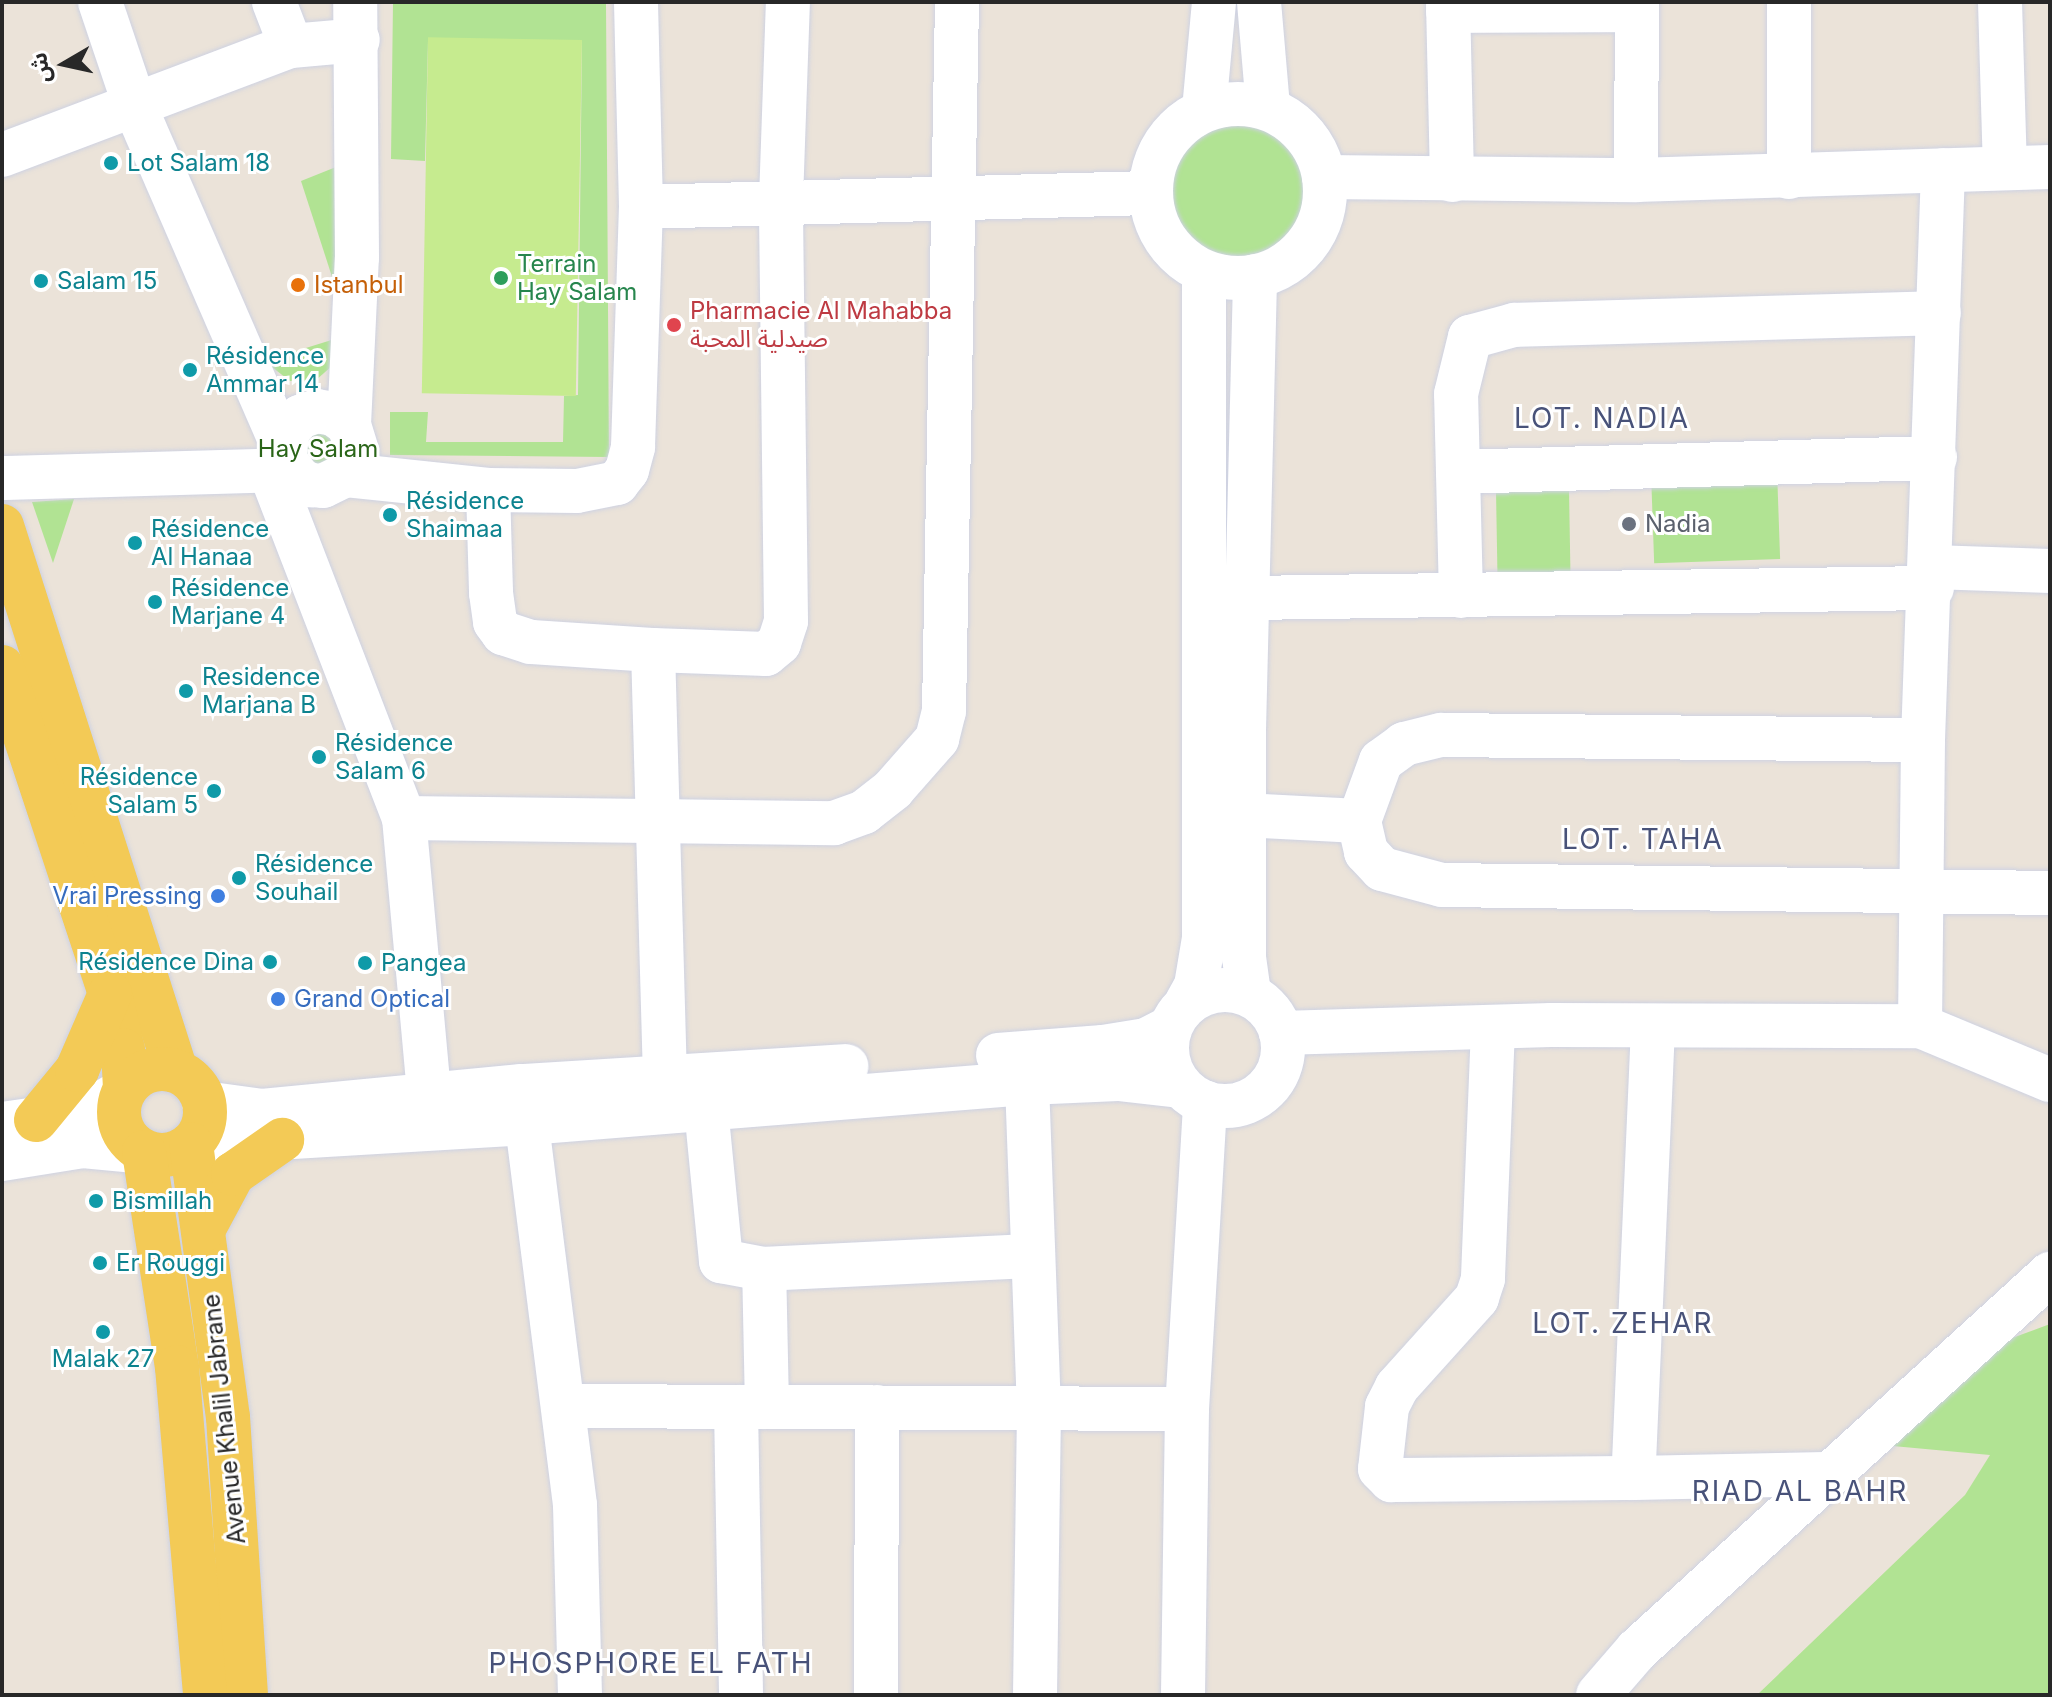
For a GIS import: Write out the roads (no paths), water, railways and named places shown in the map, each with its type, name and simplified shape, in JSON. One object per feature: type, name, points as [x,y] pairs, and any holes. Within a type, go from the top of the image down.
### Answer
[{"type":"main road","name":"Avenue Khalil Jabrane","points":[[2,526],[191,1115],[228,1417],[246,1695]]},
{"type":"main road","points":[[2,667],[110,994],[123,1050],[125,1089],[120,1126],[129,1141],[144,1152],[169,1155],[191,1115],[148,1071],[125,1089]]},
{"type":"main road","points":[[19,1122],[77,1070],[110,994]]},
{"type":"main road","points":[[203,1230],[233,1174],[282,1140]]},
{"type":"main road","name":"Avenue Khalil Jabrane","points":[[144,1152],[177,1367],[205,1695]]},
{"type":"street","points":[[100,2],[136,109],[281,463],[404,818],[429,1094]]},
{"type":"street","points":[[274,2],[291,46]]},
{"type":"street","points":[[2,478],[281,463],[299,479],[323,486],[346,475],[488,490],[602,488],[617,483],[627,470],[633,447],[641,207],[636,2]]},
{"type":"street","points":[[488,490],[491,593],[495,622],[503,633],[531,642],[653,650],[766,654],[779,643],[786,621],[781,200],[788,2]]},
{"type":"street","points":[[404,818],[661,825],[834,823],[864,812],[893,789],[937,739],[944,711],[957,2]]},
{"type":"street","points":[[1204,110],[1214,2]]},
{"type":"street","points":[[1259,2],[1268,108]]},
{"type":"street","points":[[1789,2],[1789,177]]},
{"type":"street","points":[[2000,2],[2005,168]]},
{"type":"street","points":[[1452,180],[1448,7],[1636,6],[1636,180]]},
{"type":"street","points":[[2,155],[136,109],[202,77],[356,21],[357,258],[349,425],[357,451],[346,475]]},
{"type":"street","points":[[1236,103],[1268,108],[1294,124],[1314,148],[1324,177],[1324,208],[1312,237],[1292,260],[1255,276],[1234,279],[1204,272],[1165,241],[1150,193],[1153,167],[1164,143],[1181,123],[1204,110],[1236,103]]},
{"type":"street","points":[[1324,177],[1636,180],[2050,167]]},
{"type":"street","points":[[1920,1026],[1923,740],[1932,578],[1943,170]]},
{"type":"street","points":[[641,207],[781,200],[1150,193]]},
{"type":"street","points":[[1183,1695],[1192,1095],[1167,1059],[1178,1016],[1196,986],[1204,938],[1204,272]]},
{"type":"street","points":[[1249,993],[1243,815],[1255,276]]},
{"type":"street","points":[[1461,596],[1456,394],[1461,357],[1470,337],[1490,328],[1939,313]]},
{"type":"street","points":[[281,463],[300,417],[317,411],[334,414],[349,425]]},
{"type":"street","points":[[1458,472],[1935,458]]},
{"type":"street","points":[[1248,598],[1461,596],[2050,571]]},
{"type":"street","points":[[653,650],[661,825],[665,1079]]},
{"type":"street","points":[[1923,740],[1441,735],[1404,744],[1381,761],[1359,821],[1366,852],[1382,869],[1404,879],[1442,885],[1921,888],[2050,893]]},
{"type":"street","points":[[1243,815],[1359,821]]},
{"type":"street","points":[[191,1115],[282,1140],[525,1104],[665,1079],[1103,1047],[1146,1040],[1216,989],[1249,993],[1272,1012],[1281,1033],[1280,1069],[1262,1094],[1235,1106],[1118,1079],[706,1108],[525,1104],[429,1094],[191,1115]]},
{"type":"street","points":[[1281,1033],[1493,1028],[1920,1026],[2050,1080]]},
{"type":"street","points":[[1633,1478],[1653,1027]]},
{"type":"street","points":[[1493,1028],[1483,1279],[1477,1298],[1397,1387],[1387,1407],[1380,1469],[1391,1480],[1827,1474]]},
{"type":"street","points":[[1027,1083],[1039,1409],[1035,1695]]},
{"type":"street","points":[[19,1122],[86,1112],[125,1089]]},
{"type":"street","points":[[525,1104],[575,1505],[580,1695]]},
{"type":"street","points":[[706,1108],[721,1261],[764,1269],[1033,1256]]},
{"type":"street","points":[[2,1159],[83,1146],[144,1152]]},
{"type":"street","points":[[741,1695],[752,1407],[764,1269]]},
{"type":"street","points":[[1598,1695],[1637,1650],[1827,1474],[1959,1362],[2050,1274]]},
{"type":"street","points":[[564,1406],[1187,1409]]},
{"type":"street","points":[[876,1695],[877,1407]]},
{"type":"place","name":"Lot Salam 18","points":[[111,163]]},
{"type":"place","name":"Terrain Hay Salam","points":[[501,278]]},
{"type":"place","name":"Salam 15","points":[[41,281]]},
{"type":"place","name":"Istanbul","points":[[298,285]]},
{"type":"place","name":"Pharmacie Al Mahabba صيدلية المحبة","points":[[674,325]]},
{"type":"place","name":"Résidence Ammar 14","points":[[190,370]]},
{"type":"place","name":"Résidence Shaimaa","points":[[390,515]]},
{"type":"place","name":"Nadia","points":[[1629,524]]},
{"type":"place","name":"Résidence Al Hanaa","points":[[135,543]]},
{"type":"place","name":"Résidence Marjane 4","points":[[155,602]]},
{"type":"place","name":"Residence Marjana B","points":[[186,691]]},
{"type":"place","name":"Résidence Salam 6","points":[[319,757]]},
{"type":"place","name":"Résidence Salam 5","points":[[214,791]]},
{"type":"place","name":"Résidence Souhail","points":[[239,878]]},
{"type":"place","name":"Vrai Pressing","points":[[218,896]]},
{"type":"place","name":"Résidence Dina","points":[[270,962]]},
{"type":"place","name":"Pangea","points":[[365,963]]},
{"type":"place","name":"Grand Optical","points":[[278,999]]},
{"type":"place","name":"Bismillah","points":[[96,1201]]},
{"type":"place","name":"Er Rouggi","points":[[100,1263]]},
{"type":"place","name":"Malak 27","points":[[103,1332]]},
{"type":"district","name":"LOT. NADIA","points":[[1602,418]]},
{"type":"district","name":"LOT. TAHA","points":[[1643,839]]},
{"type":"district","name":"LOT. ZEHAR","points":[[1623,1323]]},
{"type":"district","name":"RIAD AL BAHR","points":[[1800,1491]]},
{"type":"district","name":"PHOSPHORE EL FATH","points":[[651,1663]]},
{"type":"park label","name":"Hay Salam","points":[[318,449]]}]
